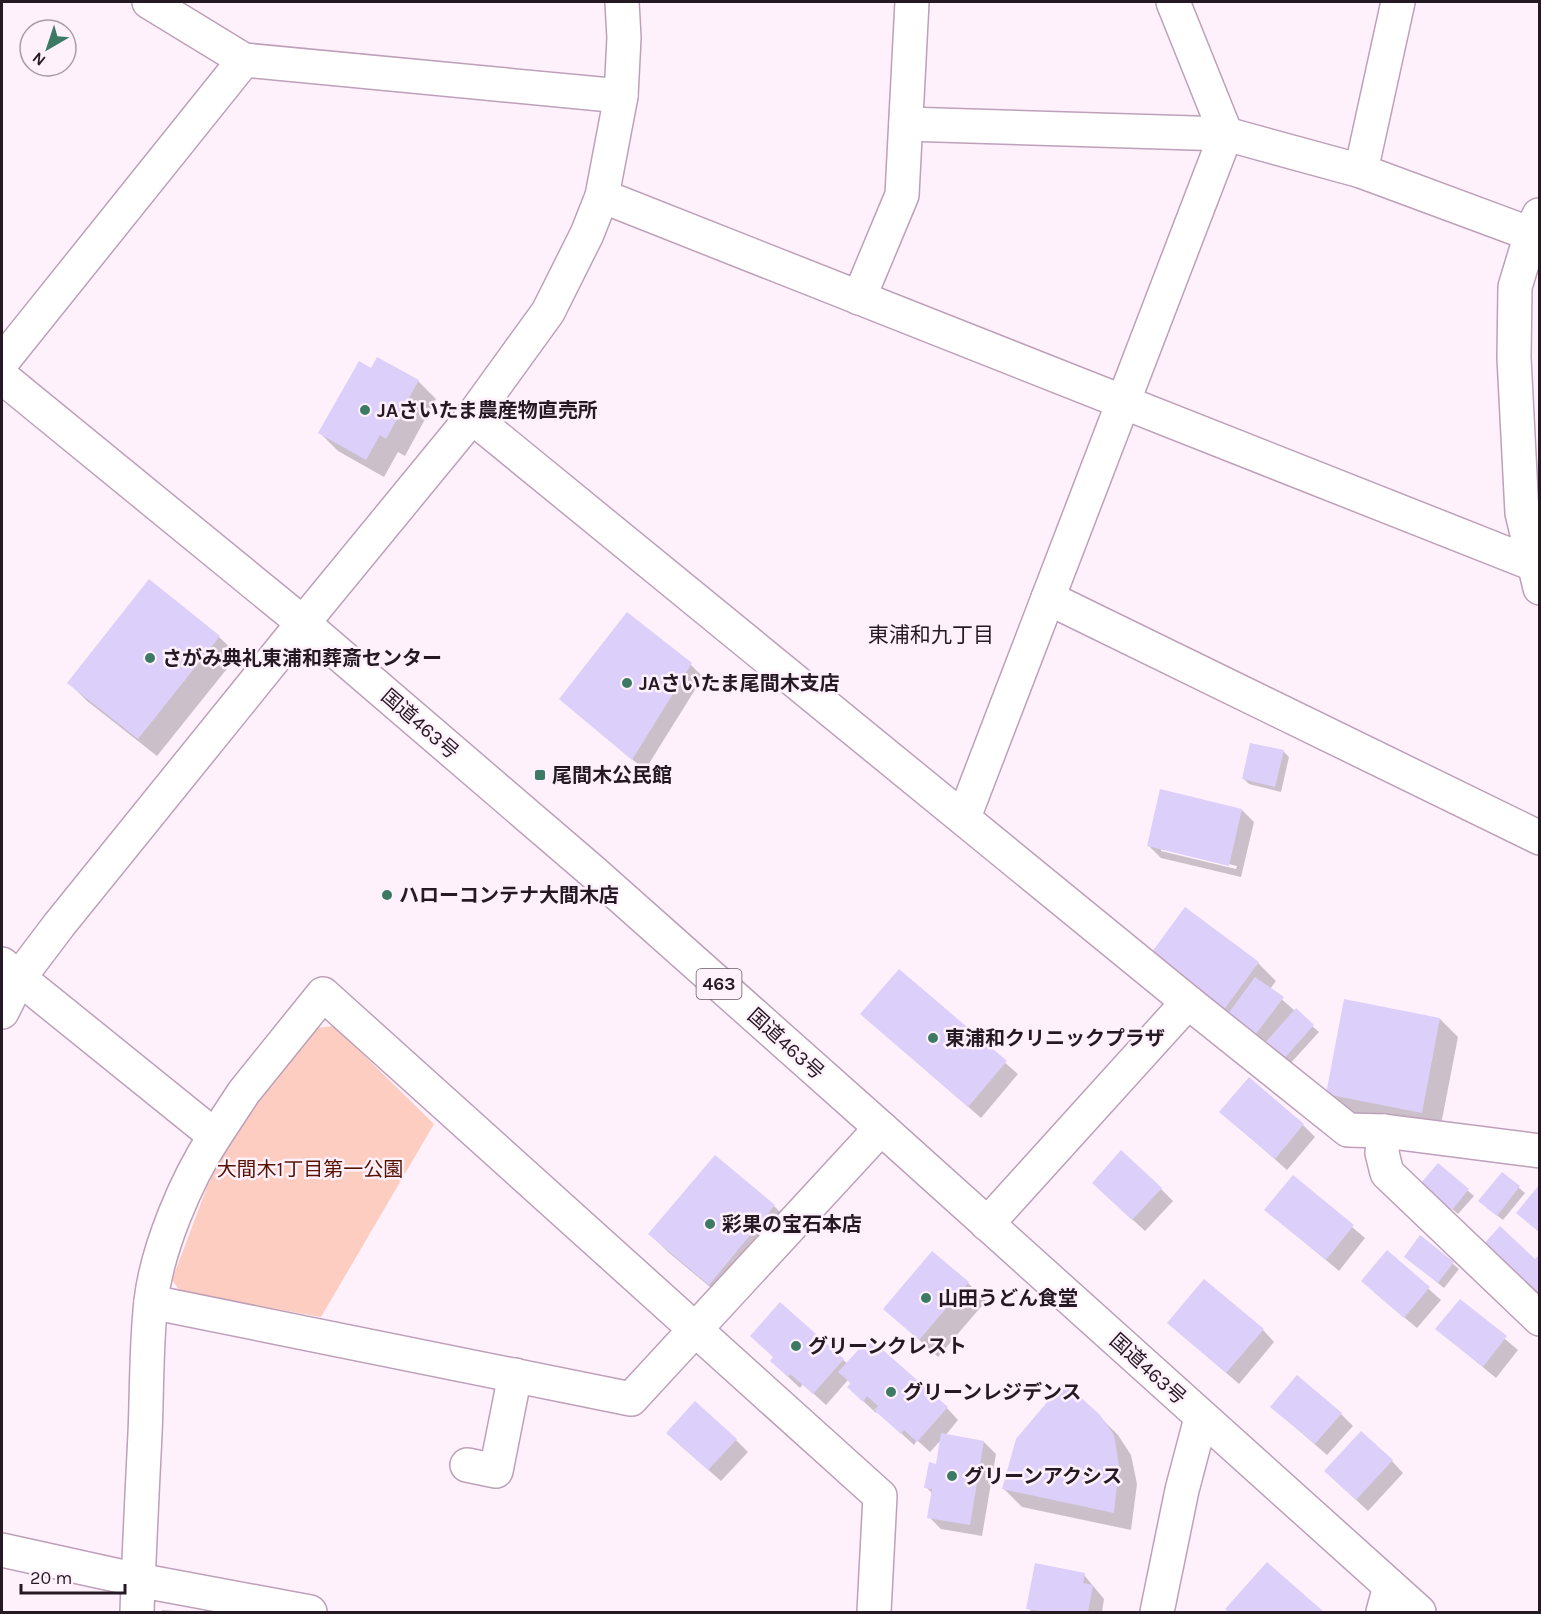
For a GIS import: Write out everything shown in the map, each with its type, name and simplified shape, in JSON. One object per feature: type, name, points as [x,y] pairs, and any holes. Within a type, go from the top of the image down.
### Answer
[{"type":"main road","points":[[149,2],[244,60],[621,96]]},
{"type":"main road","points":[[2,1012],[10,971],[59,925],[472,417],[548,312],[587,234],[602,196],[621,96],[624,38],[622,2]]},
{"type":"main road","points":[[860,298],[902,195],[912,2]]},
{"type":"main road","points":[[964,817],[1226,134],[1173,2]]},
{"type":"main road","points":[[1361,171],[1398,2]]},
{"type":"main road","points":[[2,362],[244,60]]},
{"type":"main road","points":[[602,196],[1124,402],[1536,576],[1531,512],[1527,359],[1515,286],[1535,223],[1361,171],[1226,134],[906,124]]},
{"type":"main road","name":"国道463号","points":[[2,377],[303,623],[600,879],[881,1128],[1201,1418],[1387,1599],[1419,1612]]},
{"type":"main road","points":[[472,417],[1348,1131],[1384,1131],[1539,1151]]},
{"type":"main road","points":[[1048,597],[1539,838]]},
{"type":"main road","points":[[10,971],[215,1136]]},
{"type":"main road","points":[[137,1612],[151,1302],[163,1250],[191,1179],[215,1136],[244,1092],[323,994],[880,1496],[874,1612]]},
{"type":"main road","points":[[987,1224],[1188,1002]]},
{"type":"main road","points":[[151,1302],[632,1399],[881,1128]]},
{"type":"main road","points":[[1384,1131],[1382,1153],[1387,1173],[1539,1319]]},
{"type":"main road","points":[[467,1465],[496,1471],[515,1375]]},
{"type":"main road","points":[[1157,1612],[1182,1490],[1201,1418]]},
{"type":"main road","points":[[2,1550],[138,1580],[310,1612]]},
{"type":"green space","name":"大間木1丁目第一公園","points":[[334,1026],[434,1124],[321,1317],[181,1292],[172,1280],[207,1187],[241,1121],[316,1028]]},
{"type":"building","points":[[377,357],[419,380],[386,439],[380,435],[366,460],[318,433],[359,361],[371,368]]},
{"type":"building","points":[[149,579],[220,636],[138,739],[67,683]]},
{"type":"building","points":[[627,612],[692,663],[632,760],[559,699]]},
{"type":"building","points":[[1250,743],[1284,750],[1275,787],[1242,779]]},
{"type":"building","points":[[1160,789],[1242,809],[1229,866],[1147,846]]},
{"type":"building","points":[[1185,907],[1259,962],[1220,1015],[1146,960]]},
{"type":"building","name":"東浦和クリニックプラザ","points":[[899,969],[1007,1061],[968,1107],[860,1014]]},
{"type":"building","points":[[1255,977],[1284,997],[1252,1039],[1225,1018]]},
{"type":"building","points":[[1344,999],[1440,1018],[1422,1113],[1326,1094]]},
{"type":"building","points":[[1296,1008],[1314,1025],[1282,1061],[1263,1045]]},
{"type":"building","points":[[1249,1077],[1304,1124],[1275,1159],[1219,1112]]},
{"type":"building","points":[[1121,1150],[1162,1188],[1132,1220],[1092,1183]]},
{"type":"building","points":[[715,1155],[775,1205],[709,1285],[648,1234]]},
{"type":"building","points":[[1438,1163],[1469,1189],[1452,1210],[1421,1183]]},
{"type":"building","points":[[1502,1172],[1520,1186],[1497,1216],[1478,1201]]},
{"type":"building","points":[[1293,1175],[1354,1225],[1326,1260],[1264,1210]]},
{"type":"building","points":[[1540,1184],[1540,1233],[1516,1213]]},
{"type":"building","points":[[1500,1226],[1535,1259],[1540,1254],[1540,1296],[1481,1247]]},
{"type":"building","points":[[1420,1235],[1454,1262],[1438,1283],[1404,1257]]},
{"type":"building","points":[[1387,1250],[1430,1287],[1404,1318],[1361,1281]]},
{"type":"building","points":[[932,1251],[969,1282],[919,1340],[883,1309]]},
{"type":"building","points":[[1204,1279],[1264,1329],[1226,1373],[1167,1323]]},
{"type":"building","points":[[1460,1299],[1507,1336],[1483,1367],[1435,1329]]},
{"type":"building","name":"グリーンクレスト","points":[[780,1302],[844,1359],[813,1394],[790,1374],[788,1377],[770,1361],[773,1357],[750,1336]]},
{"type":"building","name":"グリーンレジデンス","points":[[869,1338],[948,1407],[917,1442],[904,1430],[901,1434],[874,1410],[878,1406],[867,1396],[863,1402],[847,1387],[851,1383],[838,1372]]},
{"type":"building","points":[[1297,1375],[1342,1413],[1315,1444],[1270,1407]]},
{"type":"building","points":[[1064,1382],[1100,1415],[1114,1435],[1119,1465],[1114,1513],[1002,1489],[1016,1439]]},
{"type":"building","points":[[695,1401],[737,1439],[708,1470],[666,1433]]},
{"type":"building","points":[[1361,1431],[1393,1460],[1356,1500],[1324,1471]]},
{"type":"building","name":"グリーンアクシス","points":[[941,1433],[984,1441],[970,1525],[927,1518],[932,1489],[924,1488],[929,1462],[936,1464]]},
{"type":"building","points":[[1267,1562],[1324,1612],[1228,1612],[1225,1609]]},
{"type":"building","points":[[1035,1563],[1085,1573],[1083,1583],[1093,1585],[1088,1612],[1046,1612],[1026,1609]]},
{"type":"place","name":"JAさいたま農産物直売所","points":[[365,410]]},
{"type":"place","name":"さがみ典礼東浦和葬斎センター","points":[[150,658]]},
{"type":"place","name":"JAさいたま尾間木支店","points":[[627,683]]},
{"type":"place","name":"尾間木公民館","points":[[540,775]]},
{"type":"place","name":"ハローコンテナ大間木店","points":[[387,895]]},
{"type":"place","name":"東浦和クリニックプラザ","points":[[933,1038]]},
{"type":"place","name":"彩果の宝石本店","points":[[710,1224]]},
{"type":"place","name":"山田うどん食堂","points":[[926,1298]]},
{"type":"place","name":"グリーンクレスト","points":[[796,1346]]},
{"type":"place","name":"グリーンレジデンス","points":[[891,1392]]},
{"type":"place","name":"グリーンアクシス","points":[[952,1476]]},
{"type":"district","name":"東浦和九丁目","points":[[931,635]]}]
